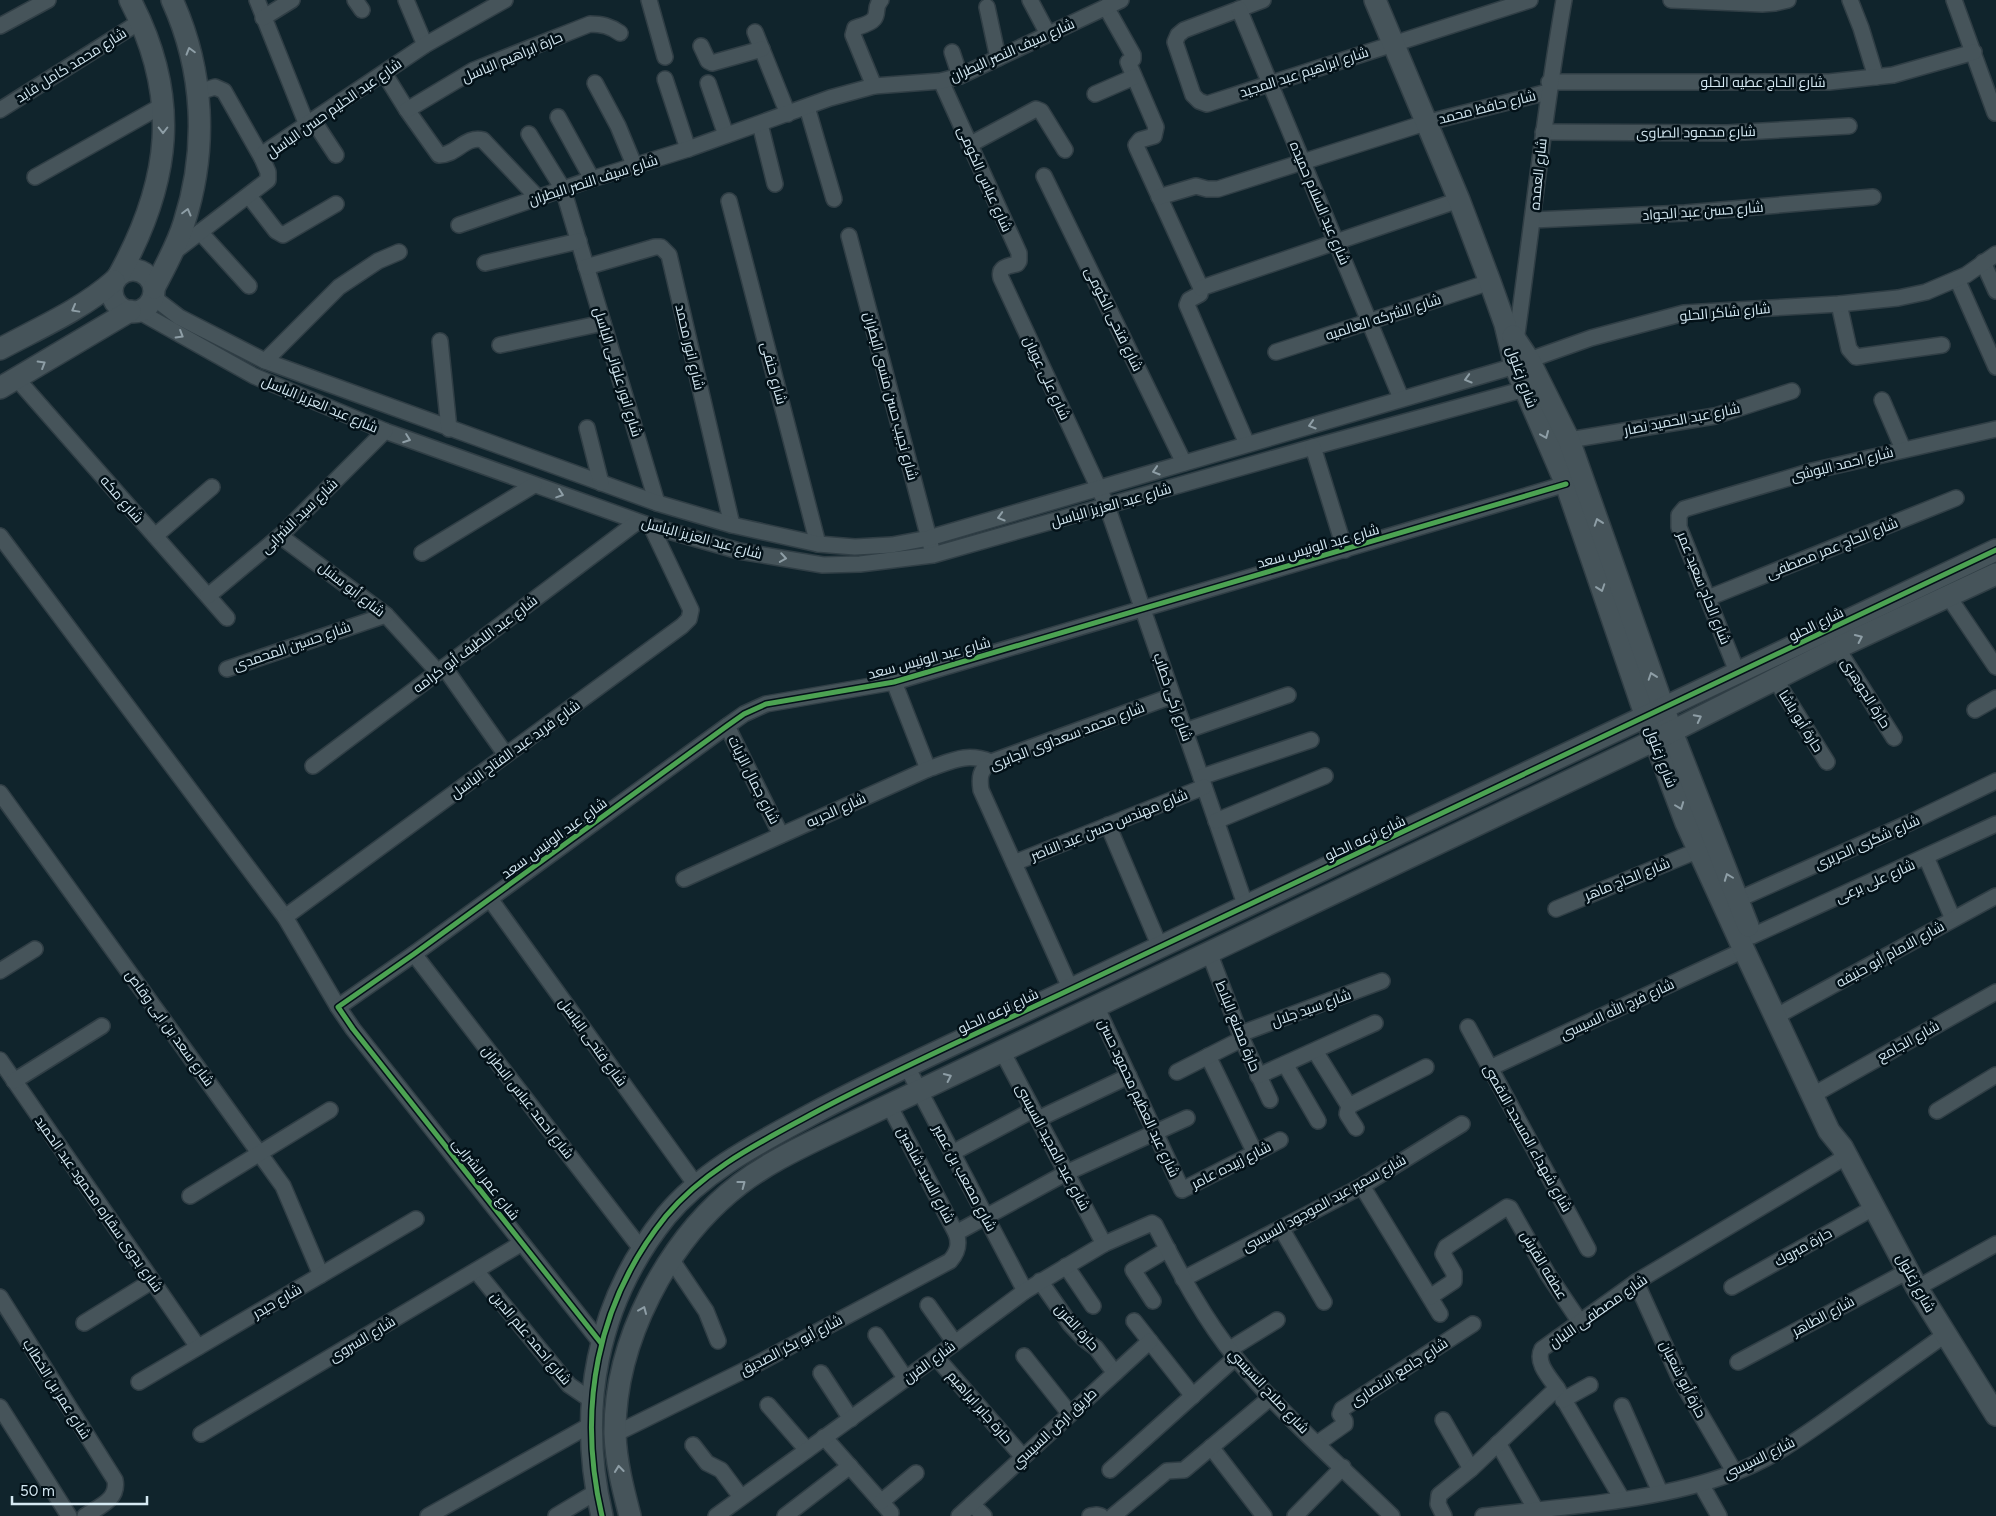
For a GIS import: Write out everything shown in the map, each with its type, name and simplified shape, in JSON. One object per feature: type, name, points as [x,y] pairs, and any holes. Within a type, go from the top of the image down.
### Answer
[{"type":"street","points":[[0,26],[48,0]]},
{"type":"street","points":[[130,0],[141,21],[156,62],[163,105],[163,140],[159,176],[152,202],[136,243],[112,288],[116,304],[122,309],[134,311]]},
{"type":"street","points":[[8,383],[150,303],[172,254],[184,223],[195,175],[200,125],[199,92],[192,56],[182,22],[172,0]]},
{"type":"street","points":[[257,0],[263,18],[310,123],[336,155]]},
{"type":"street","points":[[263,18],[292,0]]},
{"type":"street","points":[[406,0],[425,45]]},
{"type":"street","name":"شارع عبد الحليم حسن الباسل","points":[[172,254],[268,180],[268,172],[262,158],[264,153],[425,45],[505,0]]},
{"type":"street","points":[[649,0],[665,57]]},
{"type":"street","points":[[874,86],[853,35],[856,28],[874,19],[876,7],[881,0]]},
{"type":"street","points":[[1030,0],[1048,34]]},
{"type":"street","name":"شارع سيف النصر البطران","points":[[459,225],[592,179],[635,167],[726,136],[830,98],[874,86],[941,81],[960,76],[1048,34],[1101,5],[1121,0]]},
{"type":"street","points":[[1239,9],[1263,0]]},
{"type":"street","name":"شارع زغلول","points":[[1374,0],[1459,200],[1510,337],[1522,363],[1570,440],[1654,713]]},
{"type":"street","points":[[1393,43],[1530,0]]},
{"type":"street","name":"شارع العمده","points":[[1510,337],[1533,220],[1549,87],[1564,0]]},
{"type":"street","points":[[1671,0],[1775,4],[1788,0]]},
{"type":"street","points":[[1850,0],[1876,77]]},
{"type":"street","points":[[1954,0],[1996,113]]},
{"type":"street","points":[[1101,5],[1133,55],[1132,59],[1128,62],[1156,130],[1154,136],[1138,142],[1137,148],[1201,288],[1200,294],[1189,300],[1187,305],[1247,444]]},
{"type":"street","points":[[987,7],[998,58]]},
{"type":"street","name":"شارع عبد السلام حميده","points":[[1239,9],[1401,398]]},
{"type":"street","name":"شارع ابراهيم عبد المجيد","points":[[1239,9],[1184,30],[1178,35],[1175,42],[1193,95],[1199,101],[1207,104],[1393,43]]},
{"type":"street","name":"شارع محمد كامل فايد","points":[[0,110],[141,21]]},
{"type":"street","name":"حارة ابراهيم الباسل","points":[[407,110],[474,70],[590,24],[612,27],[620,33]]},
{"type":"street","points":[[755,32],[788,114]]},
{"type":"street","points":[[702,46],[706,57],[712,63],[762,49]]},
{"type":"street","points":[[952,52],[960,76]]},
{"type":"street","name":"شارع الحاج عطيه الحلو","points":[[1549,87],[1829,82],[1876,77],[1910,70],[1974,52]]},
{"type":"street","points":[[384,73],[434,150],[439,154],[446,155],[472,140],[478,138],[483,140],[538,198]]},
{"type":"street","points":[[1095,94],[1134,77]]},
{"type":"street","points":[[665,79],[688,149]]},
{"type":"street","name":"شارع عباس الكومى","points":[[941,81],[1020,257],[1017,264],[1003,268]]},
{"type":"street","points":[[595,83],[618,126],[635,167]]},
{"type":"street","points":[[708,83],[726,136]]},
{"type":"street","points":[[199,92],[215,87],[224,91],[262,158]]},
{"type":"street","name":"شارع حافظ محمد","points":[[1159,197],[1196,186],[1206,189],[1218,189],[1425,123],[1549,87]]},
{"type":"street","points":[[35,177],[163,105]]},
{"type":"street","points":[[807,107],[834,199]]},
{"type":"street","points":[[969,145],[1036,109],[1041,111],[1064,150]]},
{"type":"street","points":[[558,117],[592,179]]},
{"type":"street","points":[[760,124],[775,184]]},
{"type":"street","name":"شارع محمود الصاوى","points":[[1543,132],[1727,133],[1849,126]]},
{"type":"street","name":"شارع انور علوانى الباسل","points":[[529,134],[564,189],[657,503]]},
{"type":"street","name":"شارع فتحى الكومى","points":[[1044,176],[1184,463]]},
{"type":"street","points":[[249,196],[276,231],[283,235],[336,204]]},
{"type":"street","name":"شارع حسن عبد الجواد","points":[[1533,220],[1685,213],[1873,197]]},
{"type":"street","points":[[1201,288],[1459,200]]},
{"type":"street","name":"شارع حنفى","points":[[729,201],[818,544]]},
{"type":"street","points":[[200,232],[249,286]]},
{"type":"street","name":"شارع نجيب حسن منسى البطران","points":[[849,236],[933,556]]},
{"type":"street","points":[[485,263],[579,241]]},
{"type":"street","name":"شارع انور محمد","points":[[586,267],[655,247],[661,247],[669,255],[732,525]]},
{"type":"street","points":[[265,361],[339,287],[378,262],[399,252]]},
{"type":"street","points":[[1990,258],[1996,291]]},
{"type":"street","name":"شارع شاكر الحلو","points":[[1522,363],[1591,338],[1684,313],[1839,304],[1888,299],[1926,292],[1957,279],[1990,258]]},
{"type":"street","name":"شارع على عويان","points":[[1003,268],[1001,278],[1098,488]]},
{"type":"street","points":[[0,349],[84,304],[127,270],[145,273],[151,280],[154,292]]},
{"type":"street","points":[[1957,279],[1996,367]]},
{"type":"street","name":"شارع الشركه العالميه","points":[[1276,352],[1490,282]]},
{"type":"street","name":"شارع عبد العزيز الباسل","points":[[154,292],[179,317],[265,361],[449,429],[657,503],[732,525],[818,544],[855,547],[892,545],[929,538],[1522,363]]},
{"type":"street","points":[[1839,304],[1849,349],[1856,357],[1942,345]]},
{"type":"street","name":"شارع عبد العزيز الباسل","points":[[134,311],[254,376],[385,432],[644,524],[739,551],[824,565],[860,564],[933,556],[1313,446],[1525,389]]},
{"type":"street","points":[[500,345],[603,323]]},
{"type":"street","points":[[440,341],[449,429]]},
{"type":"street","name":"شارع زغلول","points":[[1522,363],[1525,389],[1566,484],[1663,736],[1737,900],[1748,943],[1829,1131],[1845,1151],[1913,1280],[1996,1415]]},
{"type":"street","name":"شارع مكه","points":[[8,383],[156,536],[227,618]]},
{"type":"street","name":"شارع عبد الحميد نصار","points":[[1570,440],[1715,416],[1792,391]]},
{"type":"street","points":[[1882,400],[1903,449]]},
{"type":"street","points":[[587,428],[601,483]]},
{"type":"street","name":"شارع احمد البوشى","points":[[1690,506],[1812,471],[1996,429]]},
{"type":"street","name":"شارع سيد الشرابى","points":[[208,596],[280,536],[385,432]]},
{"type":"street","points":[[1313,446],[1345,550]]},
{"type":"street","name":"شارع عبد الونيس سعد","points":[[338,1007],[490,899],[726,726],[744,714],[766,704],[894,682],[1566,484]]},
{"type":"street","points":[[422,553],[534,485]]},
{"type":"street","points":[[156,536],[212,487]]},
{"type":"street","name":"شارع زكى خطاب","points":[[1098,488],[1107,506],[1246,907]]},
{"type":"street","name":"شارع الحاج عمر مصطفى","points":[[1708,598],[1956,498]]},
{"type":"street","name":"شارع الحاج سعيد عمر","points":[[1690,506],[1679,515],[1680,527],[1738,674]]},
{"type":"street","name":"شارع عبد اللطيف أبو كرامه","points":[[313,766],[441,670],[644,524]]},
{"type":"street","name":"شارع فريد عبد الفتاح الباسل","points":[[285,917],[689,619],[691,610],[688,601],[644,524]]},
{"type":"street","points":[[0,536],[285,917],[338,1007]]},
{"type":"street","name":"شارع أبو سنبل","points":[[280,536],[386,614],[441,670],[506,755]]},
{"type":"street","name":"شارع الحلو","points":[[1663,736],[1775,680],[1796,657],[1996,550]]},
{"type":"street","name":"شارع الحلو","points":[[1654,713],[1738,674],[1796,657],[1837,648],[1996,574]]},
{"type":"street","points":[[1948,596],[1996,667]]},
{"type":"street","name":"شارع حسين المحمدى","points":[[227,669],[386,614]]},
{"type":"street","name":"حارة الجوهرى","points":[[1837,648],[1894,738]]},
{"type":"street","name":"حارة أبو باشا","points":[[1775,680],[1827,762]]},
{"type":"street","points":[[894,682],[928,770]]},
{"type":"street","points":[[1185,732],[1288,695]]},
{"type":"street","name":"شارع محمد سعداوى الجابرى","points":[[1014,863],[981,790],[979,779],[983,768],[992,762],[1172,696]]},
{"type":"street","points":[[1975,710],[1996,698]]},
{"type":"street","name":"شارع ترعه الحلو","points":[[602,1516],[596,1492],[592,1458],[591,1400],[601,1343],[625,1279],[642,1250],[667,1215],[696,1185],[748,1149],[906,1066],[1071,990],[1654,713]]},
{"type":"street","name":"شارع جمال الزيات","points":[[726,726],[781,835]]},
{"type":"street","points":[[630,1516],[620,1478],[615,1434],[620,1384],[632,1338],[650,1294],[671,1259],[704,1217],[739,1185],[779,1158],[1663,736]]},
{"type":"street","name":"شارع زغلول","points":[[1663,736],[1698,850],[1784,1012],[1840,1134],[1845,1151]]},
{"type":"street","name":"شارع مهندس حسن عبد الناصر","points":[[1014,863],[1108,825],[1202,782],[1311,740]]},
{"type":"street","name":"شارع الحريه","points":[[684,879],[928,770],[960,758],[971,756],[992,762]]},
{"type":"street","points":[[1216,821],[1325,776]]},
{"type":"street","name":"شارع شكرى الحريرى","points":[[1737,900],[1911,822],[1996,781]]},
{"type":"street","name":"شارع سعد بن ابى وقاص","points":[[0,793],[283,1186],[320,1275]]},
{"type":"street","name":"شارع على برعى","points":[[1748,943],[1996,824]]},
{"type":"street","points":[[1108,825],[1160,947]]},
{"type":"street","name":"شارع الحاج ماهر","points":[[1556,909],[1698,850]]},
{"type":"street","points":[[1926,857],[1953,919]]},
{"type":"street","points":[[1014,863],[1071,990]]},
{"type":"street","name":"شارع الامام أبو حنيفه","points":[[1784,1012],[1996,896]]},
{"type":"street","name":"شارع فتحى الباسل","points":[[490,899],[696,1185]]},
{"type":"street","name":"شارع فرج الله السيسى","points":[[1490,1068],[1748,943]]},
{"type":"street","points":[[0,971],[35,949]]},
{"type":"street","name":"حارة مصنع البلاط","points":[[1209,952],[1241,1037],[1270,1100]]},
{"type":"street","name":"شارع احمد عباس البطران","points":[[414,954],[642,1250]]},
{"type":"street","name":"شارع سيد جلال","points":[[1177,1072],[1241,1037],[1382,981]]},
{"type":"street","name":"شارع الجامع","points":[[1820,1091],[1996,992]]},
{"type":"street","name":"شارع عبد العظيم محمود حسن","points":[[1096,1006],[1182,1190]]},
{"type":"street","name":"شارع عمر الشرابى","points":[[338,1007],[353,1029],[601,1343]]},
{"type":"street","points":[[1258,1076],[1375,1023]]},
{"type":"street","points":[[14,1082],[102,1026]]},
{"type":"street","name":"شارع شهداء المسجد الاقصى","points":[[1468,1027],[1588,1249]]},
{"type":"street","name":"شارع عبد المجيد السيسى","points":[[1002,1051],[1104,1244]]},
{"type":"street","points":[[1314,1051],[1348,1106],[1347,1114],[1356,1128]]},
{"type":"street","points":[[1208,1056],[1255,1153]]},
{"type":"street","name":"شارع بدوى سقاره محمود عبد الحميد","points":[[0,1060],[198,1347]]},
{"type":"street","points":[[1285,1064],[1318,1121]]},
{"type":"street","name":"شارع مصعب بن عمير","points":[[906,1066],[1025,1291]]},
{"type":"street","points":[[1348,1106],[1426,1067]]},
{"type":"street","points":[[1937,1111],[1996,1075]]},
{"type":"street","points":[[952,1153],[1129,1076]]},
{"type":"street","name":"شارع السيد شاهين","points":[[889,1105],[957,1240]]},
{"type":"street","points":[[190,1196],[330,1110]]},
{"type":"street","points":[[957,1240],[986,1217],[1066,1173],[1187,1118]]},
{"type":"street","name":"شارع سمير عبد الموجود السيسى","points":[[1183,1279],[1362,1186],[1462,1124]]},
{"type":"street","name":"شارع زبيده عامر","points":[[1182,1190],[1280,1140]]},
{"type":"street","name":"شارع مصطفى اللبان","points":[[1560,1394],[1541,1364],[1540,1353],[1542,1349],[1636,1282],[1845,1151]]},
{"type":"street","points":[[1362,1186],[1440,1314]]},
{"type":"street","name":"عطفه القرش","points":[[1430,1297],[1451,1284],[1455,1277],[1444,1258],[1443,1250],[1505,1207],[1510,1208],[1547,1273],[1580,1322]]},
{"type":"street","name":"حارة مبروك","points":[[1732,1287],[1875,1207]]},
{"type":"street","name":"شارع حيدر","points":[[139,1382],[416,1219]]},
{"type":"street","name":"شارع الفرن","points":[[716,1516],[1025,1291],[1104,1244],[1152,1223]]},
{"type":"street","name":"شارع صلاح السيسي","points":[[1152,1223],[1155,1224],[1183,1279],[1204,1314],[1232,1354],[1271,1397],[1392,1516]]},
{"type":"street","points":[[1281,1228],[1324,1302]]},
{"type":"street","name":"شارع أبو بكر الصديق","points":[[615,1434],[753,1366],[950,1261],[956,1254],[957,1240]]},
{"type":"street","name":"شارع السروى","points":[[201,1434],[522,1243]]},
{"type":"street","name":"شارع الطاهر","points":[[1738,1362],[1913,1280],[1996,1244]]},
{"type":"street","points":[[1154,1301],[1134,1270],[1168,1249]]},
{"type":"street","points":[[671,1259],[706,1311],[718,1342]]},
{"type":"street","points":[[1066,1266],[1093,1306]]},
{"type":"street","name":"شارع احمد علم الدين","points":[[476,1271],[569,1384],[591,1400]]},
{"type":"street","points":[[84,1323],[152,1281]]},
{"type":"street","name":"حارة الفرن","points":[[1040,1281],[1070,1324],[1087,1342],[1096,1348],[1115,1373]]},
{"type":"street","name":"حارة أبو شعبان","points":[[1636,1282],[1680,1379],[1735,1473]]},
{"type":"street","name":"شارع عمر بن الخطاب","points":[[0,1297],[115,1480],[116,1488],[110,1500],[84,1516]]},
{"type":"street","points":[[928,1305],[955,1343]]},
{"type":"street","points":[[1110,1470],[1193,1396],[1232,1354],[1277,1320]]},
{"type":"street","points":[[1134,1321],[1193,1396]]},
{"type":"street","name":"شارع جامع الانصارى","points":[[1318,1444],[1344,1424],[1340,1414],[1342,1409],[1473,1324]]},
{"type":"street","name":"شارع السيسى","points":[[1483,1516],[1622,1499],[1701,1484],[1735,1473],[1803,1436],[1946,1334]]},
{"type":"street","points":[[876,1335],[906,1379]]},
{"type":"street","name":"طريق ارض السيسي","points":[[959,1516],[1150,1340]]},
{"type":"street","points":[[1024,1356],[1070,1414]]},
{"type":"street","name":"حارة جابر ابراهيم","points":[[936,1357],[1023,1457]]},
{"type":"street","points":[[821,1373],[850,1418]]},
{"type":"street","points":[[1444,1516],[1438,1504],[1439,1495],[1471,1469],[1498,1443],[1560,1394],[1590,1385]]},
{"type":"street","points":[[1560,1394],[1622,1499]]},
{"type":"street","points":[[1113,1516],[1167,1471],[1184,1470],[1271,1397]]},
{"type":"street","points":[[768,1405],[807,1450]]},
{"type":"street","points":[[1622,1406],[1660,1492]]},
{"type":"street","points":[[0,1407],[69,1516]]},
{"type":"street","points":[[1443,1420],[1471,1469]]},
{"type":"street","points":[[428,1516],[592,1424]]},
{"type":"street","points":[[824,1437],[888,1512],[916,1473]]},
{"type":"street","points":[[1498,1443],[1536,1510]]},
{"type":"street","points":[[693,1445],[707,1463],[720,1470],[741,1497]]},
{"type":"street","points":[[1211,1447],[1264,1516]]},
{"type":"street","points":[[785,1516],[850,1466]]},
{"type":"street","points":[[1295,1516],[1343,1467]]},
{"type":"street","points":[[1701,1484],[1719,1516]]},
{"type":"street","points":[[556,1516],[596,1492]]},
{"type":"street","points":[[972,1504],[984,1516]]},
{"type":"street","points":[[1090,1516],[1097,1514],[1101,1516]]},
{"type":"cycle path","points":[[601,1343],[353,1029],[338,1007],[414,954],[727,726],[744,714],[766,704],[894,682],[1566,484]]},
{"type":"cycle path","points":[[602,1516],[595,1476],[592,1436],[593,1397],[598,1358],[608,1321],[623,1285],[642,1249],[681,1199],[716,1170],[794,1124],[914,1063],[1996,550]]}]
